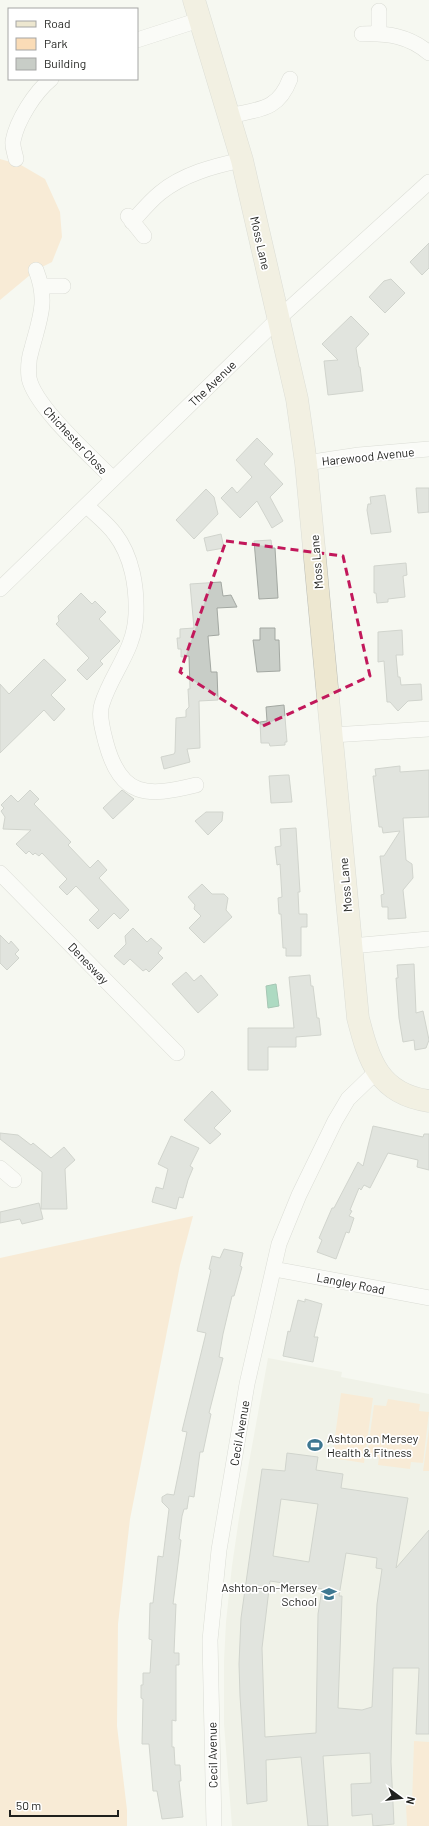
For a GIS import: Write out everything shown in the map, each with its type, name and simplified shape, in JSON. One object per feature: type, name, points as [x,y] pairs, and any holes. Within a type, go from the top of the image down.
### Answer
[{"type":"street","points":[[138,40],[197,10]]},
{"type":"street","name":"Moss Lane","points":[[197,10],[242,160],[297,399],[306,463],[358,1018],[366,1047],[377,1071],[394,1089],[408,1096],[429,1101]]},
{"type":"street","points":[[379,11],[379,33]]},
{"type":"street","points":[[362,34],[379,33],[401,37],[429,53]]},
{"type":"street","points":[[229,116],[272,105],[280,98],[290,79]]},
{"type":"street","points":[[16,159],[7,140],[36,95],[50,80]]},
{"type":"street","points":[[144,236],[130,219],[171,184],[206,169],[242,160]]},
{"type":"street","name":"The Avenue","points":[[0,589],[279,318],[429,182]]},
{"type":"street","name":"Chichester Close","points":[[36,270],[42,286],[42,308],[36,335],[31,348],[28,369],[29,379],[33,390],[48,412],[113,479]]},
{"type":"street","points":[[42,286],[63,286]]},
{"type":"street","name":"Harewood Avenue","points":[[306,463],[359,455],[429,449]]},
{"type":"street","points":[[87,506],[115,534],[128,559],[133,577],[136,614],[130,646],[108,688],[101,706],[101,722],[110,756],[125,782],[136,789],[160,792],[196,785]]},
{"type":"street","points":[[332,735],[429,729]]},
{"type":"street","name":"Denesway","points":[[0,873],[177,1053]]},
{"type":"street","points":[[351,946],[429,939]]},
{"type":"street","name":"Cecil Avenue","points":[[214,1826],[210,1640],[219,1550],[247,1384],[279,1244],[299,1195],[335,1121],[348,1099],[377,1071]]},
{"type":"street","points":[[0,1168],[14,1180]]},
{"type":"street","name":"Langley Road","points":[[274,1269],[429,1298]]},
{"type":"highlighted area","points":[[226,541],[343,556],[370,676],[263,726],[180,672]]},
{"type":"shaded area","points":[[276,984],[279,1006],[268,1008],[266,986]]},
{"type":"shaded area","name":"Ashton-on-Mersey School","points":[[268,1358],[342,1372],[341,1377],[429,1394],[429,1826],[232,1826],[224,1724],[224,1661],[226,1622],[239,1518]]},
{"type":"green space","points":[[0,159],[21,165],[45,179],[60,212],[62,237],[52,262],[36,270],[0,300]]},
{"type":"green space","points":[[193,1216],[180,1265],[130,1519],[118,1624],[117,1726],[127,1810],[127,1826],[0,1826],[0,1258]]},
{"type":"green space","points":[[341,1393],[373,1398],[364,1463],[332,1458]]},
{"type":"green space","points":[[388,1399],[420,1404],[419,1411],[429,1412],[423,1463],[411,1462],[410,1469],[378,1465],[379,1457],[367,1456],[374,1405],[386,1406]]},
{"type":"green space","points":[[429,1429],[429,1471],[423,1471]]},
{"type":"green space","points":[[414,1741],[429,1742],[429,1826],[407,1826],[406,1806],[412,1804]]},
{"type":"building","points":[[429,243],[429,268],[422,275],[410,262]]},
{"type":"building","points":[[391,279],[405,293],[385,313],[369,297],[384,281]]},
{"type":"building","points":[[351,316],[369,334],[356,348],[363,391],[328,395],[324,361],[338,360],[322,344]]},
{"type":"building","points":[[257,438],[273,454],[264,464],[283,484],[270,497],[283,521],[272,528],[257,501],[240,518],[221,498],[232,487],[237,493],[252,477],[236,460]]},
{"type":"building","points":[[416,488],[429,488],[429,512],[418,513]]},
{"type":"building","points":[[206,489],[214,497],[218,514],[194,539],[176,520]]},
{"type":"building","points":[[385,495],[391,532],[371,534],[367,510],[368,504],[371,504],[370,497]]},
{"type":"building","points":[[221,534],[224,548],[207,551],[204,538]]},
{"type":"building","points":[[271,540],[272,548],[275,548],[278,598],[259,599],[254,541]]},
{"type":"building","points":[[406,563],[407,575],[403,576],[405,597],[388,599],[388,602],[377,603],[376,593],[374,593],[374,566]]},
{"type":"building","points":[[221,582],[223,596],[231,595],[237,607],[217,608],[219,635],[208,636],[211,672],[217,672],[218,700],[199,701],[200,748],[187,749],[190,762],[164,769],[161,757],[174,754],[175,752],[176,718],[186,717],[186,710],[189,707],[189,656],[181,657],[181,649],[178,649],[177,638],[180,638],[180,629],[194,628],[190,584]]},
{"type":"building","points":[[81,593],[92,604],[95,601],[106,612],[99,619],[120,641],[100,661],[103,664],[87,680],[77,670],[89,658],[56,624],[59,621],[58,616]]},
{"type":"building","points":[[260,628],[275,628],[275,640],[279,640],[280,671],[257,672],[253,640],[260,640]]},
{"type":"building","points":[[402,630],[403,655],[396,655],[398,677],[400,677],[401,685],[421,684],[422,700],[408,701],[398,711],[390,702],[387,702],[384,661],[378,662],[378,632]]},
{"type":"building","points":[[44,659],[66,680],[51,695],[65,709],[54,721],[44,710],[0,753],[0,684],[9,694]]},
{"type":"building","points":[[284,705],[287,742],[285,742],[285,745],[270,746],[269,743],[261,743],[260,722],[267,721],[266,707]]},
{"type":"building","points":[[400,766],[400,772],[429,770],[429,817],[403,818],[406,860],[412,864],[413,878],[403,890],[406,918],[388,919],[388,907],[382,907],[381,895],[384,894],[380,856],[384,856],[400,831],[383,833],[382,827],[379,827],[373,776],[376,776],[375,769]]},
{"type":"building","points":[[289,775],[292,802],[271,803],[269,776]]},
{"type":"building","points":[[30,790],[39,799],[34,804],[71,842],[68,845],[90,868],[98,860],[107,870],[99,878],[129,910],[120,919],[114,913],[98,929],[89,920],[99,910],[76,886],[67,895],[59,887],[67,879],[42,853],[39,856],[35,853],[33,855],[29,851],[26,854],[16,844],[31,830],[3,829],[5,817],[1,811],[4,808],[1,805],[11,795],[18,802]]},
{"type":"building","points":[[122,790],[134,799],[113,819],[103,808]]},
{"type":"building","points":[[206,812],[223,812],[222,821],[208,835],[195,821]]},
{"type":"building","points":[[296,828],[300,892],[298,892],[299,914],[307,914],[307,927],[301,927],[301,956],[286,956],[286,948],[283,948],[281,914],[279,914],[278,898],[282,897],[280,864],[277,865],[275,847],[281,846],[280,829]]},
{"type":"building","points":[[202,884],[212,894],[224,894],[228,898],[226,910],[232,917],[204,943],[189,928],[201,916],[194,909],[195,905],[188,897]]},
{"type":"building","points":[[133,928],[147,942],[151,938],[162,948],[158,953],[163,958],[149,972],[146,969],[143,971],[130,959],[124,965],[114,956],[126,944],[125,936]]},
{"type":"building","points":[[0,935],[9,944],[11,941],[19,950],[15,954],[19,958],[7,970],[0,963]]},
{"type":"building","points":[[414,964],[416,1013],[423,1011],[429,1040],[426,1048],[415,1050],[414,1040],[403,1042],[399,1018],[396,978],[398,978],[397,965]]},
{"type":"building","points":[[186,972],[194,981],[201,975],[218,995],[198,1013],[172,984]]},
{"type":"building","points":[[310,975],[321,1035],[296,1037],[296,1047],[268,1047],[268,1070],[248,1070],[248,1028],[294,1028],[289,977]]},
{"type":"building","points":[[212,1091],[231,1111],[214,1128],[221,1134],[210,1144],[184,1120]]},
{"type":"building","points":[[373,1126],[423,1137],[424,1134],[429,1134],[429,1170],[417,1167],[418,1160],[388,1153],[370,1188],[364,1185],[361,1190],[359,1188],[349,1216],[354,1218],[349,1233],[346,1232],[336,1259],[317,1252],[322,1240],[319,1238],[332,1208],[334,1208],[358,1162],[363,1166]]},
{"type":"building","points":[[0,1133],[18,1135],[31,1145],[33,1143],[51,1158],[64,1147],[75,1160],[65,1169],[67,1209],[41,1209],[42,1172],[0,1139]]},
{"type":"building","points":[[171,1136],[199,1148],[190,1166],[193,1168],[183,1198],[179,1197],[176,1209],[152,1202],[156,1187],[163,1189],[168,1169],[158,1164]]},
{"type":"building","points":[[39,1203],[43,1219],[22,1224],[20,1219],[0,1223],[0,1212]]},
{"type":"building","points":[[224,1249],[243,1253],[240,1266],[242,1267],[234,1296],[232,1296],[223,1334],[219,1357],[223,1358],[209,1413],[211,1414],[203,1452],[200,1452],[194,1497],[189,1496],[187,1509],[184,1509],[182,1516],[179,1539],[181,1540],[173,1604],[176,1604],[174,1653],[179,1653],[179,1665],[176,1665],[176,1721],[172,1720],[172,1747],[174,1747],[175,1765],[180,1765],[181,1781],[179,1781],[183,1817],[162,1819],[157,1791],[153,1791],[149,1744],[142,1744],[143,1699],[141,1698],[141,1685],[143,1685],[143,1673],[150,1673],[152,1640],[149,1639],[150,1603],[153,1603],[158,1556],[163,1557],[169,1509],[162,1502],[162,1497],[167,1494],[174,1495],[187,1432],[182,1431],[206,1333],[197,1331],[211,1270],[209,1269],[212,1256],[220,1258]]},
{"type":"building","points":[[305,1299],[322,1304],[314,1337],[318,1337],[313,1362],[283,1356],[288,1331],[290,1332],[298,1300],[305,1302]]},
{"type":"building","points":[[287,1453],[318,1457],[316,1470],[343,1474],[341,1488],[408,1498],[396,1568],[429,1530],[429,1734],[416,1734],[419,1668],[393,1668],[391,1762],[394,1824],[373,1826],[372,1814],[352,1816],[351,1784],[371,1783],[370,1753],[323,1756],[328,1826],[308,1826],[301,1757],[266,1760],[267,1801],[247,1804],[240,1696],[239,1664],[241,1618],[262,1469],[285,1471]],"holes":[[[281,1499],[318,1504],[309,1562],[273,1556]],[[346,1553],[377,1558],[376,1568],[382,1569],[377,1604],[372,1707],[362,1710],[338,1708],[342,1596],[339,1596]],[[270,1581],[322,1589],[318,1614],[316,1733],[265,1737],[262,1648]]]},
{"type":"place","name":"Ashton on Mersey Health & Fitness","points":[[315,1445]]},
{"type":"place","name":"Ashton-on-Mersey School","points":[[329,1594]]}]
